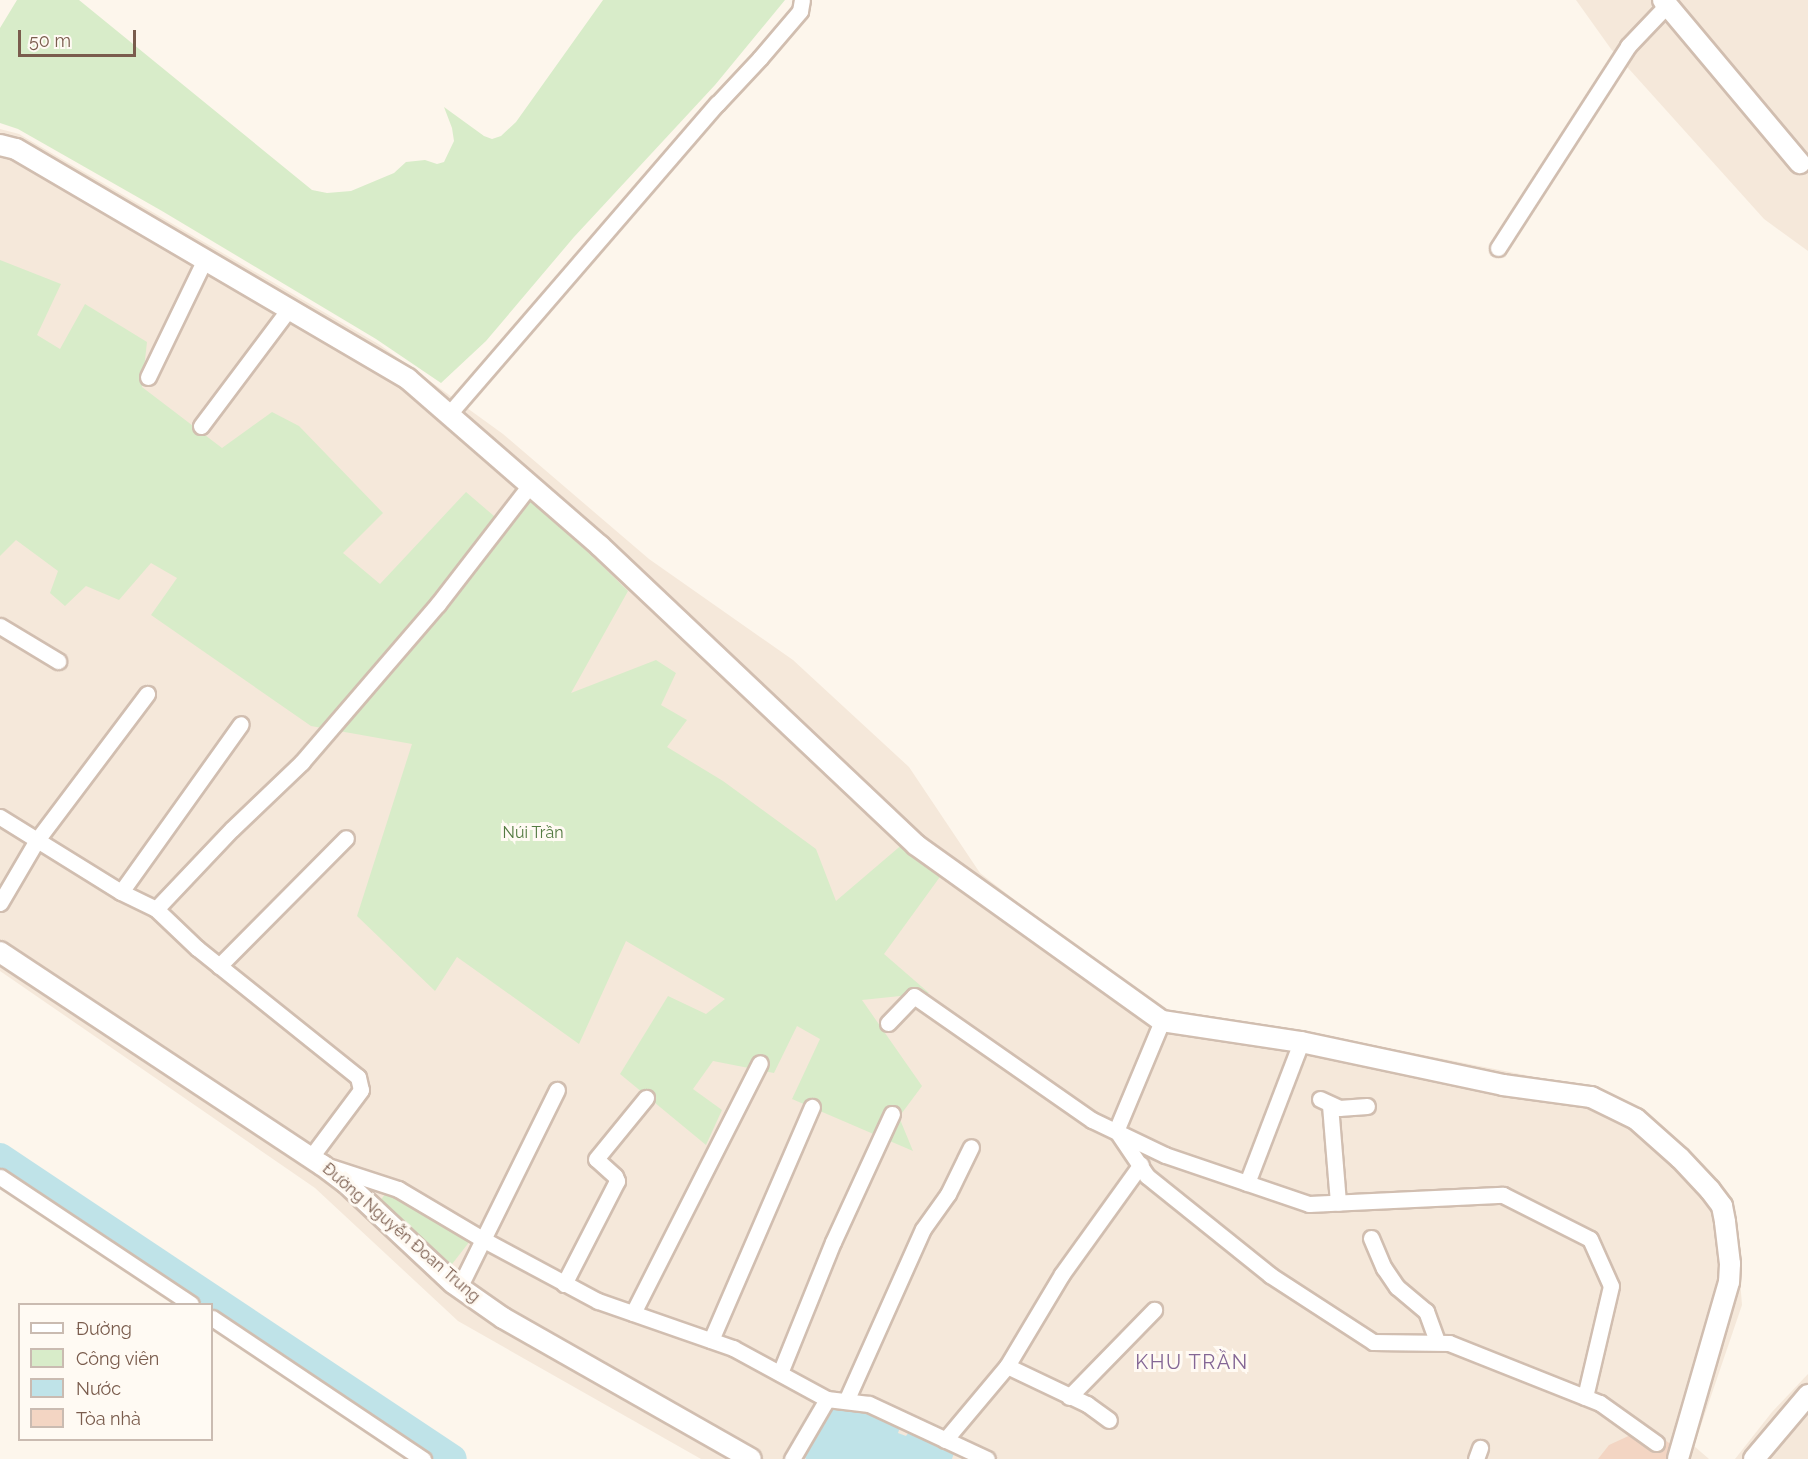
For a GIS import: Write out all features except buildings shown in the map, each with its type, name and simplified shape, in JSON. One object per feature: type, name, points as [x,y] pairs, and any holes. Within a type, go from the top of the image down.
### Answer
[{"type":"street","points":[[449,414],[800,11],[802,0]]},
{"type":"street","points":[[1498,248],[1628,46],[1665,2],[1804,167]]},
{"type":"street","points":[[0,145],[16,148],[408,379],[600,546],[916,845],[1162,1021],[1301,1042],[1503,1085],[1591,1097],[1636,1119],[1680,1158],[1722,1206],[1730,1264],[1729,1282],[1678,1459],[1600,1404],[1449,1342],[1373,1342],[1269,1275],[1147,1176],[1141,1164],[1116,1131]]},
{"type":"street","points":[[148,377],[205,260]]},
{"type":"street","points":[[201,426],[289,309]]},
{"type":"street","points":[[156,909],[302,762],[438,604],[530,485]]},
{"type":"street","points":[[0,626],[58,662]]},
{"type":"street","points":[[0,903],[37,840],[147,694]]},
{"type":"street","points":[[121,892],[241,724]]},
{"type":"street","points":[[0,817],[121,892],[156,909],[219,966],[358,1077],[361,1090],[316,1161],[398,1189],[484,1240],[598,1301],[733,1348],[827,1400],[869,1404],[987,1459]]},
{"type":"street","points":[[219,966],[346,838]]},
{"type":"street","name":"Đường Nguyễn Đoan Trung","points":[[0,952],[316,1161],[346,1183],[459,1288],[502,1318],[751,1459]]},
{"type":"street","points":[[888,1023],[914,996],[1092,1120],[1165,1155],[1309,1204],[1503,1195],[1590,1239],[1611,1286],[1584,1398]]},
{"type":"street","points":[[1116,1131],[1162,1021]]},
{"type":"street","points":[[1247,1183],[1301,1042]]},
{"type":"street","points":[[633,1313],[760,1063]]},
{"type":"street","points":[[459,1288],[557,1090]]},
{"type":"street","points":[[564,1284],[616,1181],[615,1176],[596,1159],[646,1098]]},
{"type":"street","points":[[1338,1203],[1325,1102],[1340,1108],[1367,1106]]},
{"type":"street","points":[[711,1340],[812,1107]]},
{"type":"street","points":[[780,1373],[845,1213],[892,1114]]},
{"type":"street","points":[[846,1401],[923,1229],[948,1194],[970,1147]]},
{"type":"street","points":[[945,1440],[1007,1366],[1062,1274],[1141,1164]]},
{"type":"street","points":[[0,1177],[188,1303]]},
{"type":"street","points":[[1371,1238],[1384,1268],[1398,1287],[1426,1311],[1437,1342]]},
{"type":"street","points":[[1069,1397],[1154,1310]]},
{"type":"street","points":[[213,1319],[423,1459]]},
{"type":"street","points":[[1007,1366],[1088,1404],[1109,1420]]},
{"type":"street","points":[[1754,1459],[1808,1395]]},
{"type":"street","points":[[792,1459],[827,1400]]},
{"type":"shaded area","points":[[1576,0],[1808,0],[1808,251],[1764,219],[1611,49]]},
{"type":"shaded area","points":[[0,129],[19,134],[380,345],[503,434],[649,559],[793,660],[909,767],[980,873],[1156,1010],[1291,1029],[1597,1091],[1645,1120],[1734,1204],[1742,1305],[1694,1446],[1709,1459],[701,1459],[458,1321],[315,1188],[0,971]]},
{"type":"shaded area","points":[[1808,1374],[1808,1459],[1735,1459],[1772,1412]]},
{"type":"green space","points":[[17,0],[79,0],[312,190],[327,193],[351,191],[394,173],[406,162],[425,160],[437,164],[444,162],[454,141],[444,107],[484,136],[492,139],[501,136],[516,122],[603,0],[785,0],[715,85],[574,237],[486,341],[441,383],[376,339],[162,211],[18,129],[0,123],[0,28]]},
{"type":"green space","name":"Núi Trần","points":[[0,260],[61,284],[37,335],[60,349],[85,304],[147,342],[142,387],[222,448],[272,412],[299,426],[383,513],[343,553],[380,584],[466,492],[508,528],[533,498],[628,591],[571,693],[656,660],[676,673],[661,705],[687,720],[667,747],[723,781],[816,849],[836,901],[918,831],[950,863],[884,954],[929,993],[862,1000],[922,1086],[899,1117],[913,1151],[792,1099],[820,1039],[797,1026],[774,1073],[713,1061],[693,1089],[722,1110],[706,1145],[620,1074],[668,996],[706,1014],[725,999],[626,941],[579,1044],[457,957],[435,991],[357,916],[412,744],[311,726],[151,615],[177,578],[151,563],[119,600],[86,586],[65,606],[50,593],[58,571],[16,540],[0,556]]},
{"type":"green space","points":[[388,1190],[470,1241],[449,1268],[380,1201]]},
{"type":"water","points":[[833,1406],[860,1411],[900,1427],[898,1433],[906,1436],[909,1432],[954,1453],[952,1459],[806,1459],[803,1455]]},
{"type":"waterway","points":[[0,1157],[453,1459]]},
{"type":"district","name":"KHU TRẦN","points":[[1192,1362]]}]
